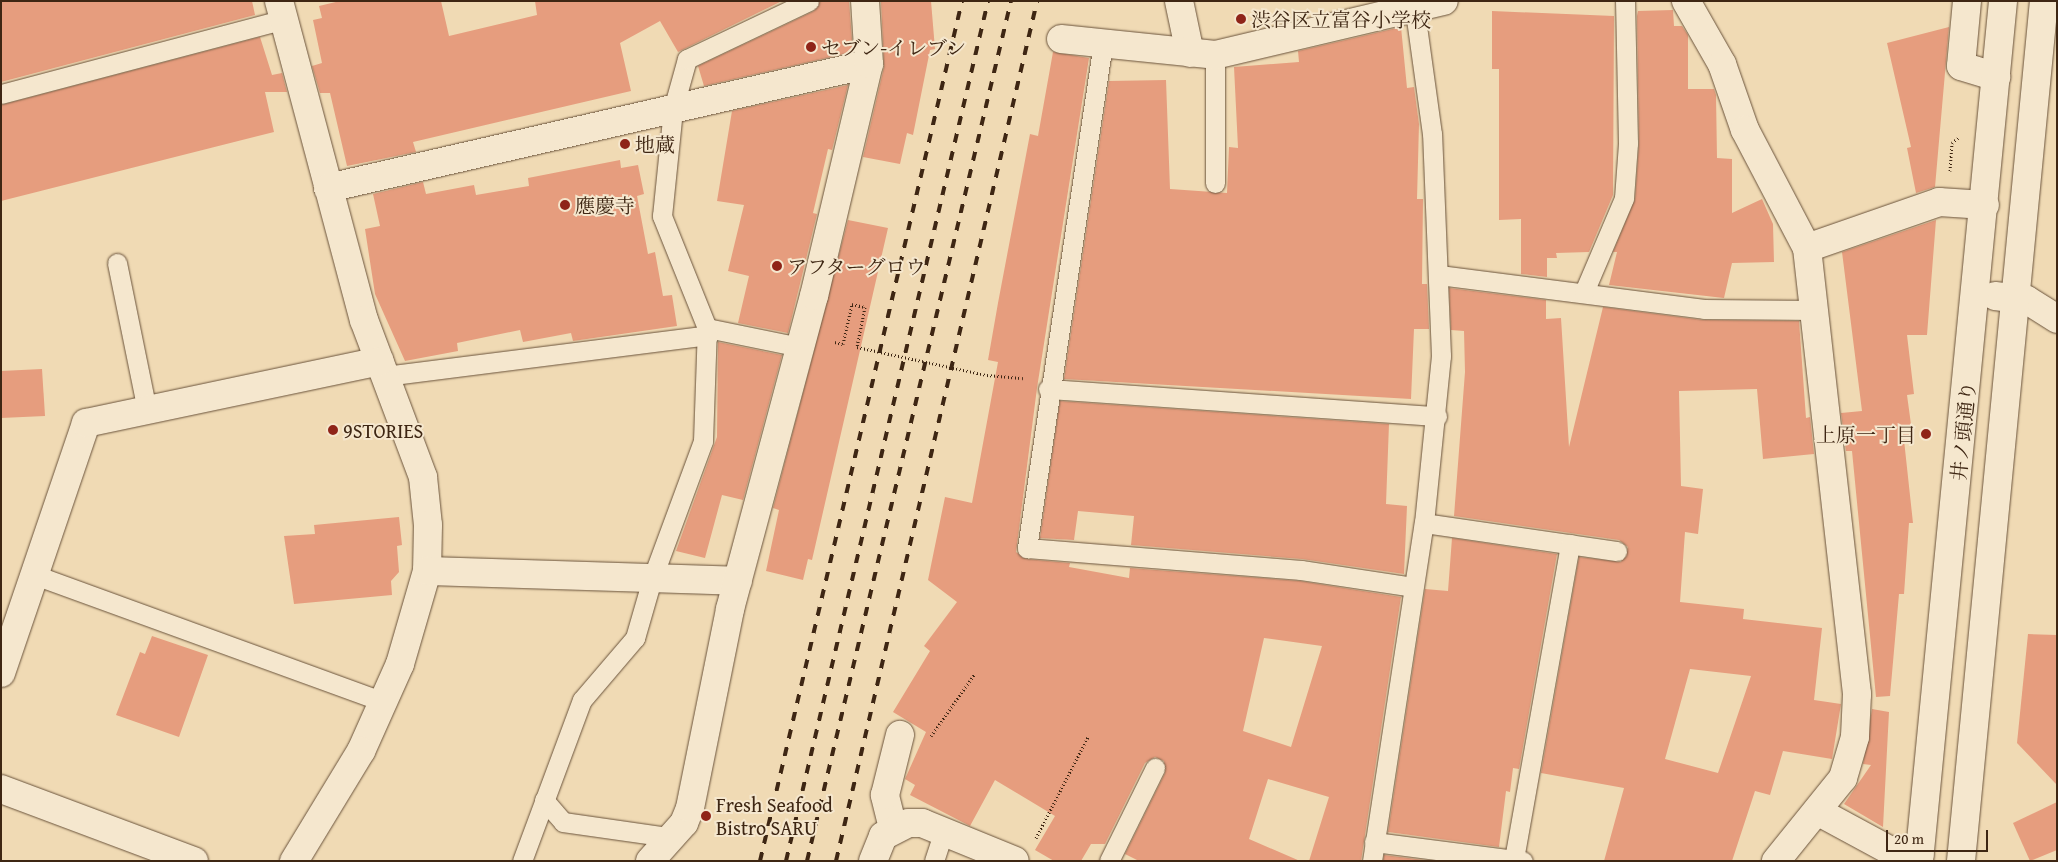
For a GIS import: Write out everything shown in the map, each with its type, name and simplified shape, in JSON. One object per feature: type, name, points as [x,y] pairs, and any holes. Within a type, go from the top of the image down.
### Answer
[{"type":"street","points":[[650,861],[669,837],[684,823],[690,808],[738,581],[800,347],[869,64],[865,1]]},
{"type":"street","points":[[1179,1],[1203,54]]},
{"type":"street","points":[[1061,39],[1203,54],[1414,5],[1444,1]]},
{"type":"street","points":[[1686,1],[1722,64],[1745,130],[1807,248],[1857,694],[1855,737],[1843,778],[1776,861]]},
{"type":"street","points":[[1967,1],[1961,66],[1996,77]]},
{"type":"street","name":"井ノ頭通り","points":[[1919,858],[1986,205],[2003,1]]},
{"type":"street","name":"井ノ頭通り","points":[[1961,861],[2013,298],[2044,1]]},
{"type":"street","points":[[282,10],[364,320],[423,476],[427,571],[384,702],[333,801],[294,861]]},
{"type":"street","points":[[328,188],[869,64]]},
{"type":"street","points":[[1807,248],[1939,202],[1986,205]]},
{"type":"street","points":[[1977,294],[2013,298],[2044,307],[2057,319]]},
{"type":"street","points":[[1,673],[86,423],[147,410],[383,369]]},
{"type":"street","points":[[427,571],[738,581]]},
{"type":"street","points":[[893,828],[884,795],[900,735]]},
{"type":"street","points":[[1,789],[194,861]]},
{"type":"street","points":[[1817,811],[1889,850],[1919,858]]},
{"type":"street","points":[[873,861],[883,836],[893,828],[922,823],[944,831],[1024,852]]},
{"type":"lane","points":[[522,861],[582,700],[636,638],[652,579],[704,441],[707,331],[662,216],[673,109],[687,59],[808,1]]},
{"type":"lane","points":[[1584,292],[1624,198],[1628,143],[1625,1]]},
{"type":"lane","points":[[1372,861],[1424,523],[1437,416],[1440,275],[1432,134],[1414,5]]},
{"type":"lane","points":[[1,94],[282,10]]},
{"type":"lane","points":[[1102,43],[1048,384],[1027,548],[1292,570],[1413,587]]},
{"type":"lane","points":[[1203,54],[1215,182]]},
{"type":"lane","points":[[117,263],[147,410]]},
{"type":"lane","points":[[1440,275],[1584,292],[1704,309],[1814,310]]},
{"type":"lane","points":[[383,369],[707,331],[800,347]]},
{"type":"lane","points":[[1048,384],[1437,416]]},
{"type":"lane","points":[[1424,523],[1617,550]]},
{"type":"lane","points":[[1374,842],[1518,860],[1570,544]]},
{"type":"lane","points":[[35,575],[384,702]]},
{"type":"lane","points":[[1109,861],[1155,768]]},
{"type":"lane","points":[[544,800],[564,822],[669,837]]},
{"type":"lane","points":[[934,861],[944,831]]},
{"type":"path","points":[[834,331],[832,341],[843,344],[852,304],[865,307],[857,347],[987,375],[1048,384]]},
{"type":"path","points":[[900,735],[922,749],[974,675]]},
{"type":"path","points":[[1024,852],[1088,736]]},
{"type":"building","points":[[1,1],[252,1],[255,15],[1,82]]},
{"type":"building","points":[[340,1],[441,1],[449,36],[537,15],[535,1],[782,1],[678,52],[660,21],[620,43],[631,91],[413,142],[416,152],[347,166],[330,93],[320,93],[312,66],[322,63],[313,20],[322,18],[319,6]]},
{"type":"building","points":[[820,1],[849,1],[853,52],[704,86],[698,66],[814,11]]},
{"type":"building","points":[[881,1],[931,1],[935,49],[930,50],[913,135],[907,133],[900,164],[863,157],[884,67]]},
{"type":"building","points":[[1673,10],[1674,26],[1682,26],[1688,35],[1688,89],[1714,89],[1716,95],[1717,158],[1732,159],[1732,213],[1762,199],[1773,224],[1774,262],[1732,263],[1724,298],[1609,285],[1617,252],[1613,252],[1635,199],[1639,143],[1638,11]]},
{"type":"building","points":[[1492,11],[1614,16],[1613,195],[1589,252],[1556,253],[1557,258],[1547,258],[1547,277],[1521,274],[1521,219],[1499,220],[1499,69],[1492,69]]},
{"type":"building","points":[[1401,27],[1407,88],[1414,87],[1419,124],[1417,199],[1423,199],[1422,284],[1427,284],[1429,329],[1414,329],[1411,399],[1064,379],[1109,81],[1166,80],[1170,189],[1227,193],[1229,147],[1238,148],[1234,67],[1299,62],[1298,51]]},
{"type":"building","points":[[1949,27],[1935,187],[1916,193],[1907,148],[1911,147],[1887,43]]},
{"type":"building","points":[[260,37],[272,75],[282,73],[287,92],[265,92],[274,132],[1,201],[1,105]]},
{"type":"building","points":[[1053,52],[1089,58],[1037,388],[1016,552],[1026,559],[1070,563],[1069,567],[1129,578],[1130,568],[1300,581],[1401,597],[1361,861],[1309,861],[1329,797],[1268,779],[1249,839],[1300,861],[1139,861],[1125,854],[1165,773],[1164,761],[1155,757],[1145,763],[1105,844],[1091,844],[1081,861],[1054,861],[1035,850],[1055,816],[995,780],[970,826],[910,795],[915,785],[905,779],[926,732],[893,712],[930,651],[924,646],[957,602],[928,580],[945,497],[972,503],[998,362],[988,360],[998,303],[1030,134],[1038,136]],"holes":[[[1264,638],[1322,646],[1291,747],[1243,731]]]},
{"type":"building","points":[[848,85],[832,150],[828,149],[813,213],[817,214],[788,333],[738,323],[749,276],[728,271],[744,205],[717,201],[732,111]]},
{"type":"building","points":[[620,160],[621,168],[638,165],[644,194],[637,196],[648,254],[655,252],[663,296],[672,295],[677,326],[573,341],[571,333],[523,342],[520,330],[457,343],[458,351],[405,361],[375,294],[365,229],[380,226],[373,194],[423,182],[426,194],[474,185],[476,195],[529,186],[528,178]]},
{"type":"building","points":[[848,220],[888,228],[812,560],[808,559],[803,580],[766,571],[779,510],[773,508]]},
{"type":"building","points":[[1936,220],[1927,335],[1907,335],[1914,394],[1907,395],[1913,439],[1904,440],[1913,523],[1909,523],[1904,594],[1899,594],[1890,696],[1876,697],[1852,451],[1846,451],[1841,413],[1862,411],[1842,252]]},
{"type":"building","points":[[1449,288],[1546,300],[1546,319],[1561,318],[1569,447],[1603,307],[1703,320],[1799,321],[1806,418],[1810,417],[1814,454],[1763,459],[1757,389],[1679,391],[1681,486],[1703,489],[1698,534],[1685,532],[1680,602],[1744,609],[1743,619],[1822,628],[1814,700],[1841,704],[1832,759],[1783,751],[1770,795],[1755,791],[1732,861],[1604,861],[1624,788],[1541,773],[1579,557],[1621,562],[1628,547],[1619,540],[1454,516],[1465,372],[1464,331],[1451,330]],"holes":[[[1690,669],[1751,676],[1718,773],[1665,759]]]},
{"type":"building","points":[[718,342],[782,355],[743,500],[722,495],[705,558],[676,551],[717,437]]},
{"type":"building","points":[[42,369],[45,416],[1,418],[1,371]]},
{"type":"building","points":[[1060,401],[1389,424],[1386,504],[1407,506],[1404,574],[1302,559],[1131,545],[1134,516],[1078,511],[1074,540],[1040,538]]},
{"type":"building","points":[[399,517],[402,545],[397,546],[399,572],[391,581],[392,595],[294,604],[284,536],[315,534],[314,525]]},
{"type":"building","points":[[1452,538],[1557,554],[1519,769],[1513,768],[1510,792],[1506,791],[1499,847],[1388,832],[1425,589],[1448,591]]},
{"type":"building","points":[[2028,634],[2057,635],[2057,785],[2017,743]]},
{"type":"building","points":[[152,636],[208,655],[179,737],[116,715],[140,652],[145,654]]},
{"type":"building","points":[[1872,709],[1889,712],[1883,827],[1844,804],[1871,765],[1863,764]]},
{"type":"building","points":[[2057,802],[2057,850],[2030,861],[2013,823]]},
{"type":"building","points":[[1384,855],[1432,861],[1383,861]]},
{"type":"railway","points":[[760,861],[962,1]]},
{"type":"railway","points":[[786,861],[988,1]]},
{"type":"railway","points":[[807,861],[1011,1]]},
{"type":"railway","points":[[836,861],[1037,1]]},
{"type":"place","name":"渋谷区立富谷小学校","points":[[1241,19]]},
{"type":"place","name":"セブン-イレブン","points":[[811,47]]},
{"type":"place","name":"地蔵","points":[[625,144]]},
{"type":"place","name":"應慶寺","points":[[565,205]]},
{"type":"place","name":"アフターグロウ","points":[[777,266]]},
{"type":"place","name":"9STORIES","points":[[333,430]]},
{"type":"place","name":"上原一丁目","points":[[1926,434]]},
{"type":"place","name":"Fresh Seafood Bistro SARU","points":[[706,816]]}]
